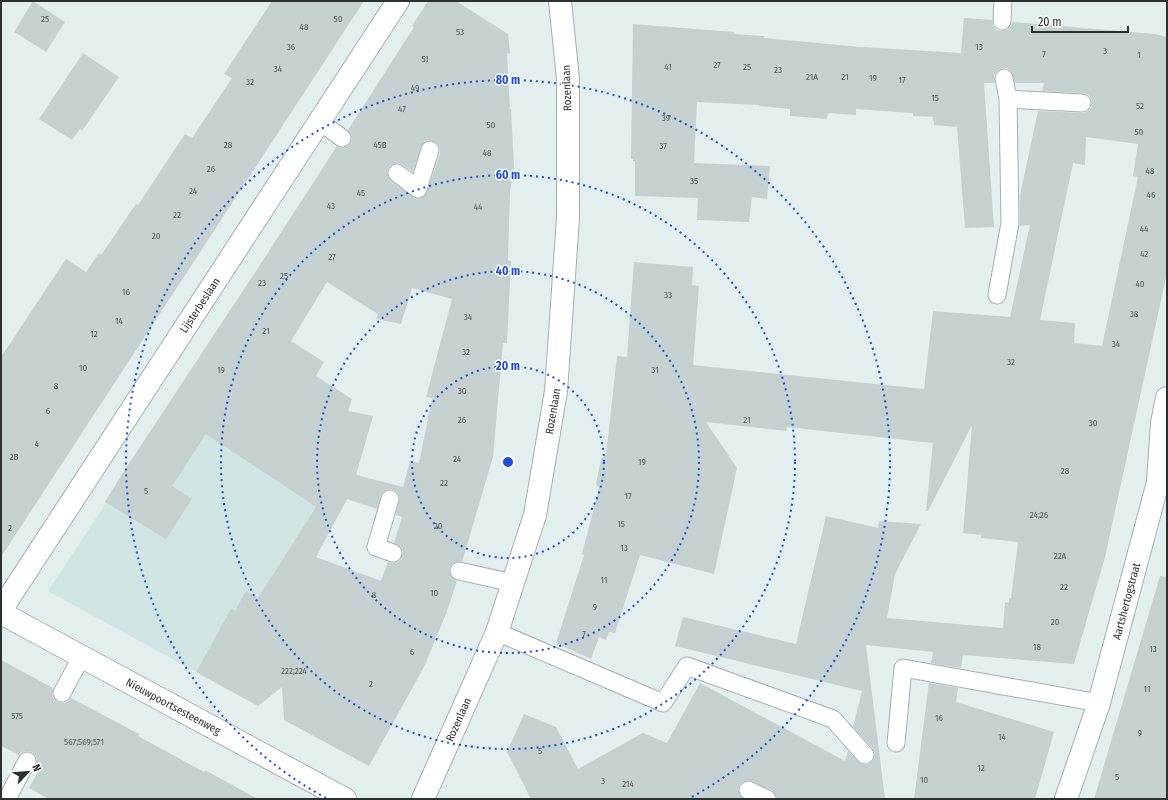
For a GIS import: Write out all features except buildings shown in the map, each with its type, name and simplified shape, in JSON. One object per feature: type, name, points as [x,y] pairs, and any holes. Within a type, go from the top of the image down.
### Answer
[{"type":"street","name":"Lijsterbeslaan","points":[[1,611],[398,1]]},
{"type":"street","name":"Rozenlaan","points":[[423,799],[497,632],[535,515],[556,391],[568,218],[568,79],[560,1]]},
{"type":"street","name":"Aartshertogstraat","points":[[1066,799],[1099,703],[1158,482],[1162,423],[1167,398]]},
{"type":"street","name":"Nieuwpoortsesteenweg","points":[[1,611],[345,799]]},
{"type":"lane","points":[[1002,21],[1003,1]]},
{"type":"lane","points":[[997,295],[1010,223],[1008,99],[1004,78]]},
{"type":"lane","points":[[1008,99],[1082,103]]},
{"type":"lane","points":[[319,121],[342,138]]},
{"type":"lane","points":[[397,173],[418,189],[430,150]]},
{"type":"lane","points":[[390,499],[376,547],[394,553]]},
{"type":"lane","points":[[459,571],[513,583]]},
{"type":"lane","points":[[497,632],[663,703],[687,666],[833,719],[865,755]]},
{"type":"lane","points":[[62,693],[82,656]]},
{"type":"lane","points":[[896,742],[903,668],[1099,703]]},
{"type":"lane","points":[[7,799],[27,761]]},
{"type":"lane","points":[[748,790],[767,799]]},
{"type":"shaded area","points":[[193,367],[360,476],[240,696],[48,591],[106,503],[106,500],[126,468],[134,474]]}]
